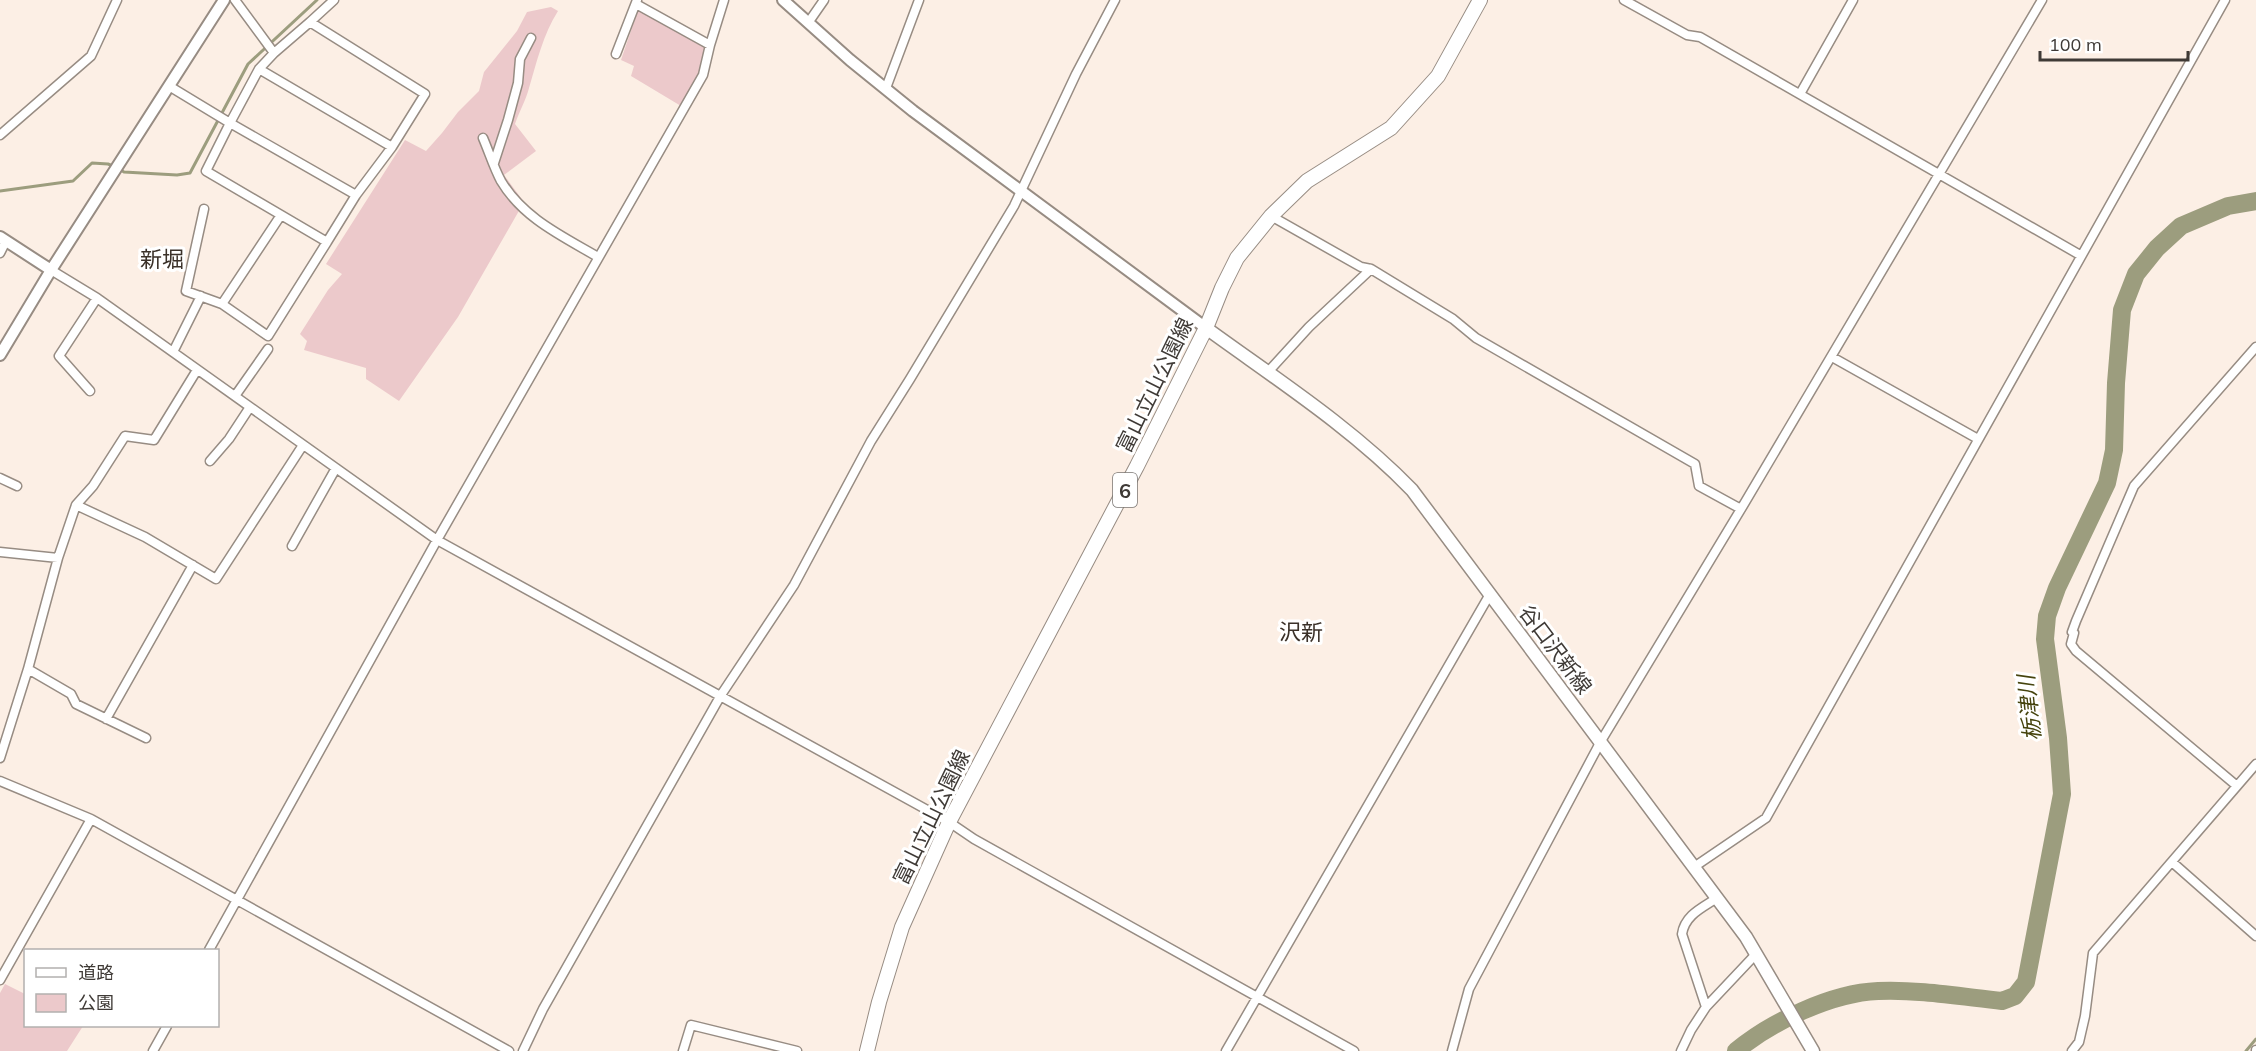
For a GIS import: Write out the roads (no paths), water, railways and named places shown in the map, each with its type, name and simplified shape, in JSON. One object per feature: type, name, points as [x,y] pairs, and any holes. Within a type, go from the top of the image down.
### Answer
[{"type":"main road","name":"富山立山公園線","points":[[867,1051],[879,1002],[903,927],[949,822],[1137,466],[1206,328],[1237,258],[1271,216],[1307,181],[1392,128],[1438,75],[1480,0]]},
{"type":"main road","name":"谷口沢新線","points":[[1206,328],[1388,464],[1412,490],[1718,898],[1756,954],[1810,1048]]},
{"type":"street","points":[[0,135],[92,56],[117,0]]},
{"type":"street","points":[[0,355],[51,270],[224,0]]},
{"type":"street","points":[[235,0],[274,53]]},
{"type":"street","points":[[327,242],[206,171],[259,69],[334,0]]},
{"type":"street","points":[[210,949],[437,540],[703,75],[724,0]]},
{"type":"street","points":[[783,0],[850,60],[886,88],[1020,191],[1206,328]]},
{"type":"street","points":[[808,22],[824,0]]},
{"type":"street","points":[[886,88],[919,0]]},
{"type":"street","points":[[523,1051],[543,1009],[721,695],[794,585],[871,441],[1020,191],[1076,74],[1115,0]]},
{"type":"street","points":[[1624,0],[1688,35],[1700,37],[2080,255]]},
{"type":"street","points":[[1800,94],[1853,0]]},
{"type":"street","points":[[1452,1051],[1469,989],[1601,741],[1832,357],[2042,0]]},
{"type":"street","points":[[1694,867],[1766,818],[2225,0]]},
{"type":"street","points":[[616,54],[636,2],[710,45]]},
{"type":"street","points":[[204,209],[186,291],[222,304],[268,336],[357,195],[392,147],[425,94],[310,22]]},
{"type":"street","points":[[494,163],[518,83],[520,59],[531,38]]},
{"type":"street","points":[[259,69],[392,147]]},
{"type":"street","points":[[169,86],[357,195]]},
{"type":"street","points":[[483,138],[501,181],[535,221],[598,257]]},
{"type":"street","points":[[222,304],[281,215]]},
{"type":"street","points":[[1271,216],[1361,267],[1371,268],[1453,319],[1476,338],[1695,464],[1699,486],[1741,509]]},
{"type":"street","points":[[0,253],[3,239],[97,298],[437,540],[949,822],[974,840],[1354,1051]]},
{"type":"street","points":[[1267,373],[1310,327],[1371,268]]},
{"type":"street","points":[[173,352],[201,296]]},
{"type":"street","points":[[90,391],[59,356],[97,298]]},
{"type":"street","points":[[2237,786],[2076,651],[2071,644],[2076,621],[2134,486],[2256,347]]},
{"type":"street","points":[[235,396],[268,349]]},
{"type":"street","points":[[1832,357],[1978,439]]},
{"type":"street","points":[[0,758],[28,669],[58,558],[76,505],[93,486],[124,436],[154,441],[197,370]]},
{"type":"street","points":[[210,461],[229,439],[250,407]]},
{"type":"street","points":[[76,505],[146,537],[216,579],[303,445]]},
{"type":"street","points":[[292,546],[336,468]]},
{"type":"street","points":[[0,478],[17,486]]},
{"type":"street","points":[[0,552],[58,558]]},
{"type":"street","points":[[106,719],[193,565]]},
{"type":"street","points":[[1226,1051],[1490,594]]},
{"type":"street","points":[[28,669],[70,694],[76,704],[146,738]]},
{"type":"street","points":[[2072,1051],[2079,1042],[2085,1016],[2094,953],[2256,764]]},
{"type":"street","points":[[0,782],[91,819],[509,1051]]},
{"type":"street","points":[[0,981],[91,819]]},
{"type":"street","points":[[2172,862],[2256,936]]},
{"type":"street","points":[[1706,1007],[1682,934],[1684,924],[1692,914],[1718,898]]},
{"type":"street","points":[[1681,1051],[1706,1007],[1756,954]]},
{"type":"street","points":[[683,1051],[691,1025],[797,1051]]},
{"type":"street","points":[[153,1051],[166,1027]]},
{"type":"waterway","points":[[119,169],[124,172],[177,175],[190,173],[248,64],[317,0]]},
{"type":"waterway","points":[[0,191],[73,181],[92,163],[113,166]]},
{"type":"waterway","name":"栃津川","points":[[1736,1051],[1784,1020],[1841,997],[1893,991],[1924,992],[2002,1001],[2015,996],[2026,982],[2062,794],[2058,738],[2045,639],[2047,616],[2057,588],[2107,483],[2114,450],[2116,383],[2122,310],[2136,274],[2157,248],[2181,226],[2228,206],[2256,201]]},
{"type":"waterway","points":[[2246,1051],[2256,1039]]},
{"type":"district","name":"新堀","points":[[162,259]]},
{"type":"district","name":"沢新","points":[[1301,632]]}]
